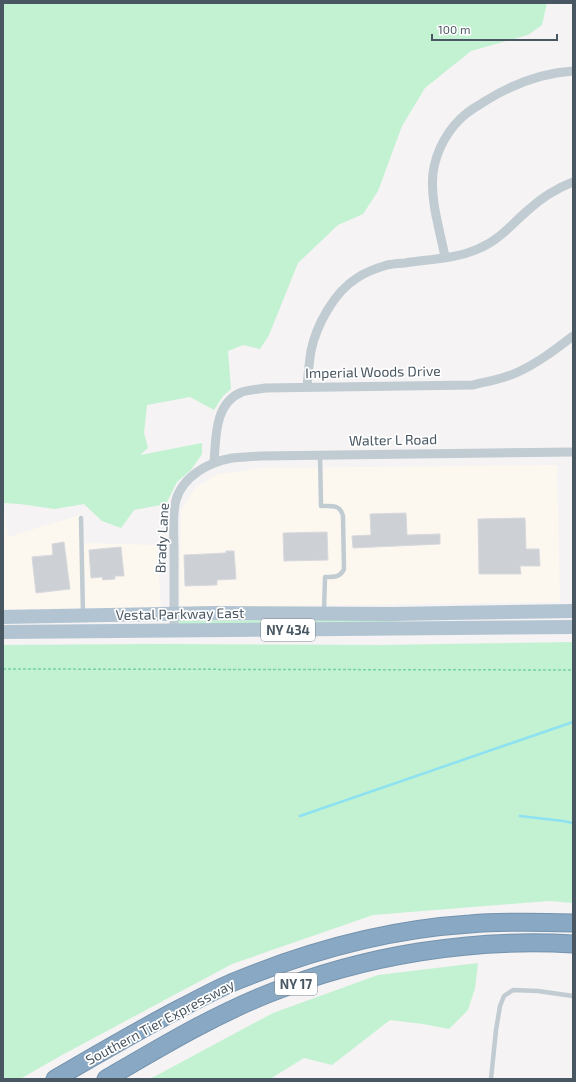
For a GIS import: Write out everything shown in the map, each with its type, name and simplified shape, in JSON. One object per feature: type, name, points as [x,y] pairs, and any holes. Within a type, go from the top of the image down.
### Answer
[{"type":"highway","name":"Southern Tier Expressway","points":[[54,1079],[211,992],[300,957],[368,939],[401,932],[444,926],[530,922],[573,923]]},
{"type":"highway","name":"Southern Tier Expressway","points":[[106,1079],[207,1022],[270,993],[349,967],[384,958],[458,947],[504,944],[573,944]]},
{"type":"highway","points":[[504,944],[573,952]]},
{"type":"main road","name":"Vestal Parkway East","points":[[3,617],[573,611]]},
{"type":"main road","name":"Vestal Parkway East","points":[[3,632],[573,627]]},
{"type":"street","points":[[446,257],[434,198],[433,173],[438,154],[448,132],[467,113],[502,91],[526,80],[550,74],[573,71]]},
{"type":"street","points":[[307,387],[309,362],[315,336],[325,313],[335,298],[346,286],[370,271],[388,265],[446,257],[472,252],[482,248],[499,237],[527,210],[539,201],[573,182]]},
{"type":"street","name":"Imperial Woods Drive","points":[[214,463],[216,437],[220,415],[227,403],[242,392],[266,388],[473,384],[500,379],[518,372],[534,364],[573,336]]},
{"type":"street","name":"Walter L Road","points":[[214,463],[231,458],[260,456],[573,452]]},
{"type":"street","name":"Brady Lane","points":[[174,631],[174,512],[176,500],[184,483],[197,472],[214,463]]},
{"type":"lane","points":[[320,455],[322,506],[334,506],[339,508],[342,511],[343,516],[344,569],[342,573],[337,576],[325,577],[324,614]]},
{"type":"lane","points":[[80,518],[83,616]]},
{"type":"lane","points":[[491,1079],[496,1030],[500,1006],[504,996],[513,990],[538,991],[573,996]]},
{"type":"path","points":[[3,669],[573,670]]},
{"type":"shaded area","points":[[557,465],[560,602],[180,607],[181,510],[195,488],[218,474],[264,468]]},
{"type":"shaded area","points":[[3,512],[8,537],[80,515],[84,543],[157,545],[161,608],[3,609]]},
{"type":"green space","points":[[3,3],[547,3],[542,25],[528,35],[471,51],[425,88],[402,126],[378,191],[363,214],[338,225],[298,263],[269,335],[260,349],[243,345],[228,351],[231,389],[223,396],[214,410],[190,397],[147,405],[144,433],[148,448],[140,455],[202,443],[202,454],[191,470],[177,482],[166,504],[134,510],[121,528],[102,521],[84,504],[55,509],[3,503]]},
{"type":"green space","points":[[405,619],[375,625],[179,626],[178,621]]},
{"type":"green space","points":[[573,642],[573,903],[549,901],[373,915],[232,964],[20,1079],[3,1079],[3,645],[381,645]]},
{"type":"green space","points":[[478,963],[475,988],[468,1010],[449,1029],[390,1020],[332,1065],[304,1058],[270,1079],[150,1079],[273,1013],[378,975]]},
{"type":"building","points":[[406,513],[407,535],[440,534],[440,544],[353,548],[352,536],[371,535],[370,514]]},
{"type":"building","points":[[525,518],[526,549],[539,549],[540,566],[520,566],[521,574],[479,574],[478,519]]},
{"type":"building","points":[[327,532],[328,560],[284,561],[283,533]]},
{"type":"building","points":[[64,542],[70,589],[36,593],[32,557],[53,555],[52,544]]},
{"type":"building","points":[[121,547],[124,576],[115,576],[115,579],[103,580],[102,577],[91,578],[89,550]]},
{"type":"building","points":[[226,551],[234,551],[236,579],[217,580],[217,585],[185,586],[184,555],[226,553]]},
{"type":"waterway","points":[[300,816],[573,722]]},
{"type":"waterway","points":[[520,816],[573,823]]}]
